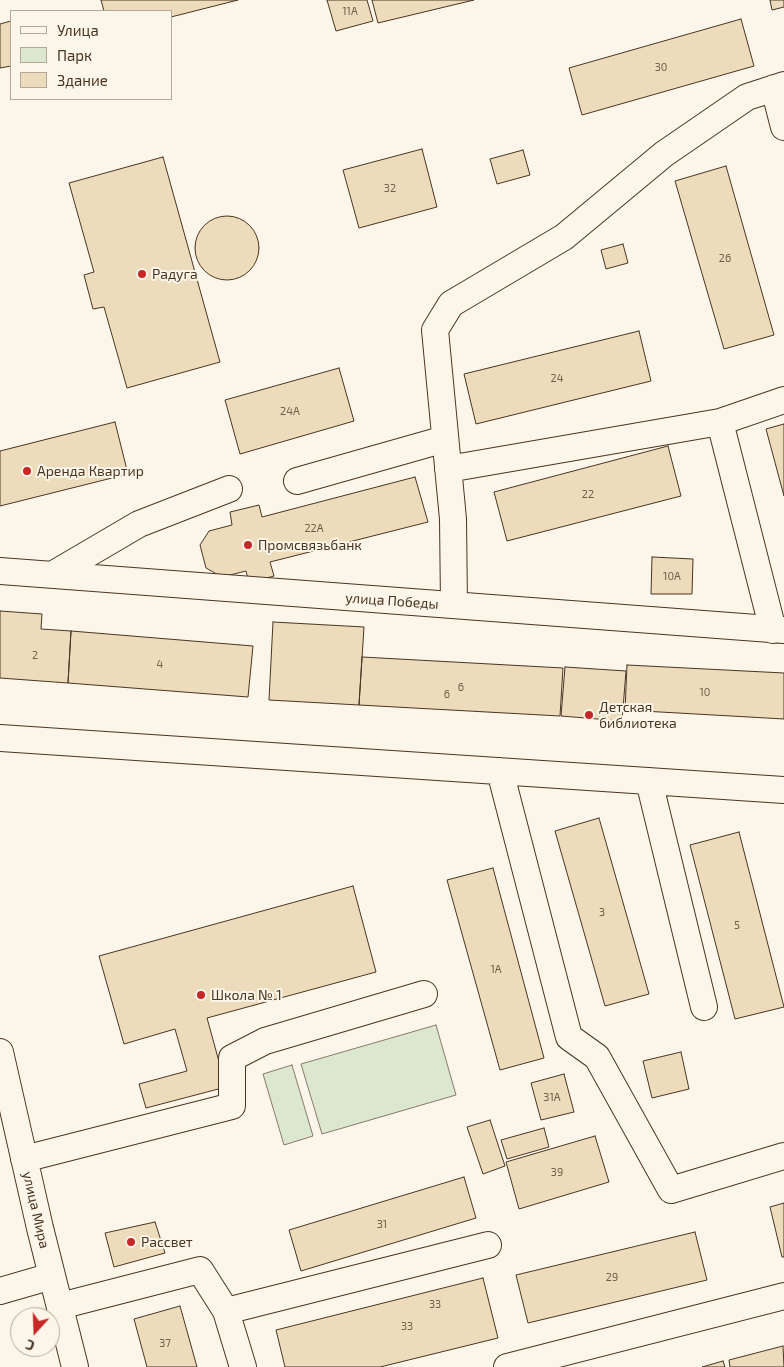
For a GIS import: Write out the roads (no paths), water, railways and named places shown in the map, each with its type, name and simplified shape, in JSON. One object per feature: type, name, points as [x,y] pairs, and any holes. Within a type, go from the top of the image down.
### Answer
[{"type":"street","points":[[454,605],[453,519],[435,330],[451,304],[564,237],[664,154],[747,97],[779,86],[784,127]]},
{"type":"street","points":[[448,469],[720,422],[784,400]]},
{"type":"street","points":[[720,422],[779,630]]},
{"type":"street","points":[[297,481],[445,439]]},
{"type":"street","points":[[52,575],[139,524],[229,488]]},
{"type":"street","name":"улица Победы","points":[[0,571],[779,630]]},
{"type":"street","points":[[0,738],[784,790]]},
{"type":"street","points":[[500,771],[569,1037],[597,1057],[670,1190],[784,1156]]},
{"type":"street","points":[[649,781],[704,1007]]},
{"type":"street","points":[[24,1159],[232,1106],[232,1058],[265,1041],[424,994]]},
{"type":"street","name":"улица Мира","points":[[0,1052],[74,1367]]},
{"type":"street","points":[[226,1311],[488,1245]]},
{"type":"street","points":[[60,1306],[200,1270],[226,1311],[243,1367]]},
{"type":"street","points":[[0,1290],[52,1276]]},
{"type":"street","points":[[507,1367],[784,1296]]},
{"type":"place","name":"Радуга","points":[[142,274]]},
{"type":"place","name":"Аренда Квартир","points":[[27,471]]},
{"type":"place","name":"Промсвязьбанк","points":[[248,545]]},
{"type":"place","name":"Детская библиотека","points":[[589,715]]},
{"type":"place","name":"Школа № 1","points":[[201,995]]},
{"type":"place","name":"Рассвет","points":[[131,1242]]}]
